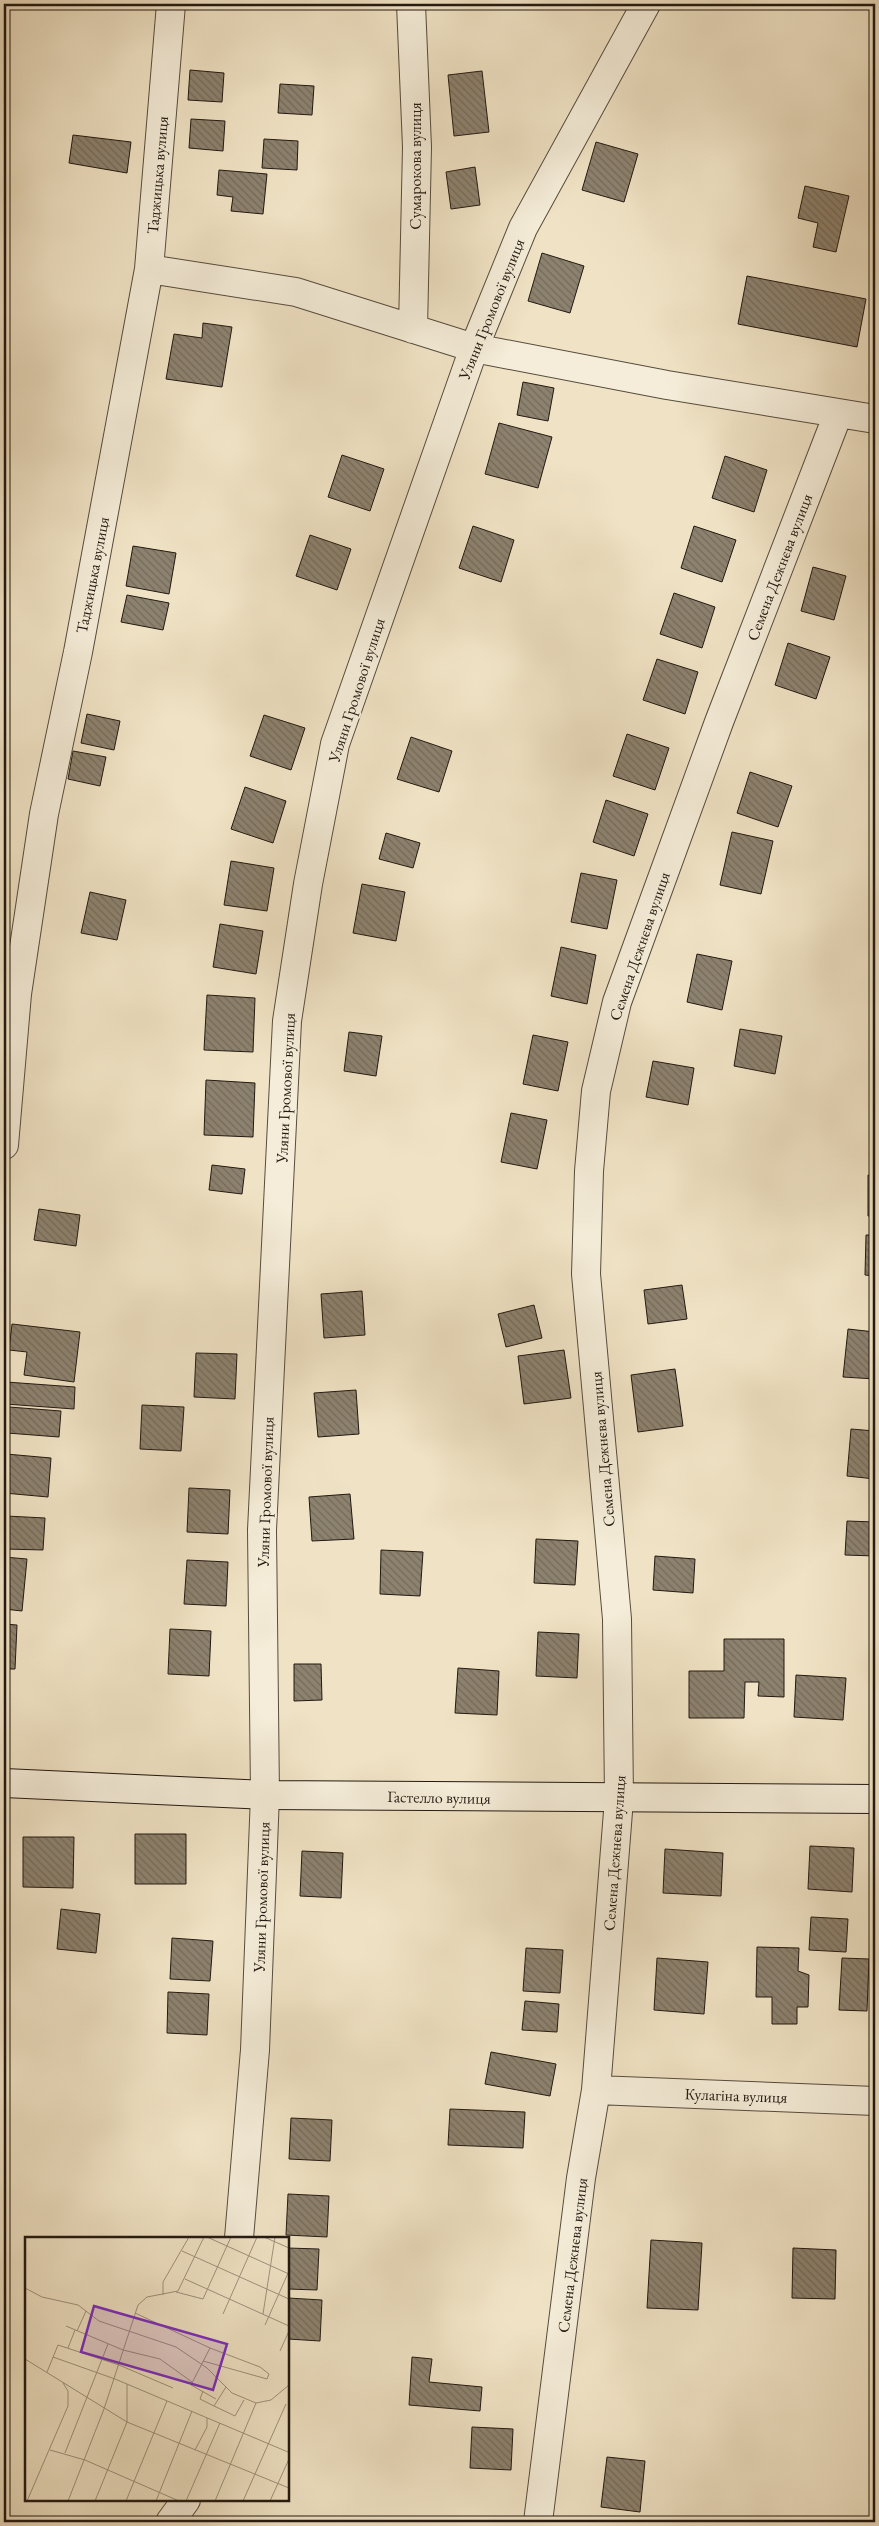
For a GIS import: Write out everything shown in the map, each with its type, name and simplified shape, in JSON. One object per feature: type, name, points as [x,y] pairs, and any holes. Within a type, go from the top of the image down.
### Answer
[{"type":"street","name":"Таджицька вулиця","points":[[4,1145],[17,994],[44,814],[78,652],[150,269],[171,4]]},
{"type":"street","name":"Сумарокова вулиця","points":[[411,4],[417,146],[413,329]]},
{"type":"street","name":"Уляни Громової вулиця","points":[[239,2237],[255,2050],[265,1795],[262,1530],[287,1021],[308,884],[336,744],[474,348],[523,228],[646,4]]},
{"type":"street","points":[[150,269],[296,292],[474,348],[667,385],[875,419]]},
{"type":"street","name":"Семена Дежнєва вулиця","points":[[538,2522],[582,2178],[596,2090],[619,1799],[617,1619],[586,1274],[589,1171],[596,1091],[617,1002],[719,722],[838,414]]},
{"type":"street","name":"Гастелло вулиця","points":[[4,1783],[265,1795],[619,1799],[875,1799]]},
{"type":"street","name":"Кулагіна вулиця","points":[[596,2090],[875,2101]]},
{"type":"street","points":[[170,2522],[185,2501]]},
{"type":"building","points":[[123,4],[150,4],[150,8]]},
{"type":"building","points":[[444,4],[488,4],[488,6]]},
{"type":"building","points":[[190,70],[224,73],[222,102],[188,100]]},
{"type":"building","points":[[482,71],[489,132],[454,136],[448,75]]},
{"type":"building","points":[[280,84],[314,86],[312,115],[278,113]]},
{"type":"building","points":[[191,119],[225,121],[223,151],[189,148]]},
{"type":"building","points":[[73,135],[131,142],[127,173],[69,163]]},
{"type":"building","points":[[264,139],[298,141],[297,170],[262,168]]},
{"type":"building","points":[[596,142],[638,154],[624,202],[582,190]]},
{"type":"building","points":[[475,167],[480,205],[451,209],[446,172]]},
{"type":"building","points":[[219,170],[267,174],[263,214],[231,211],[233,197],[217,195]]},
{"type":"building","points":[[805,186],[849,196],[836,252],[813,247],[818,223],[798,218]]},
{"type":"building","points":[[542,253],[584,266],[570,313],[528,301]]},
{"type":"building","points":[[747,276],[866,299],[857,347],[738,324]]},
{"type":"building","points":[[203,323],[232,327],[222,387],[166,379],[174,334],[202,338]]},
{"type":"building","points":[[523,382],[554,388],[548,421],[517,415]]},
{"type":"building","points":[[499,423],[552,437],[538,488],[485,474]]},
{"type":"building","points":[[342,455],[384,469],[370,511],[328,497]]},
{"type":"building","points":[[725,456],[767,470],[754,512],[712,498]]},
{"type":"building","points":[[473,526],[514,540],[501,582],[459,568]]},
{"type":"building","points":[[694,526],[736,540],[722,582],[681,568]]},
{"type":"building","points":[[310,535],[351,549],[337,590],[296,576]]},
{"type":"building","points":[[133,546],[176,553],[169,594],[126,586]]},
{"type":"building","points":[[813,567],[846,576],[834,620],[801,611]]},
{"type":"building","points":[[674,593],[715,607],[702,648],[660,634]]},
{"type":"building","points":[[127,595],[169,603],[163,630],[121,622]]},
{"type":"building","points":[[788,643],[830,657],[816,699],[775,685]]},
{"type":"building","points":[[657,659],[698,672],[685,714],[643,700]]},
{"type":"building","points":[[87,714],[120,721],[114,750],[81,743]]},
{"type":"building","points":[[264,715],[305,728],[291,770],[250,756]]},
{"type":"building","points":[[627,734],[669,748],[655,790],[613,776]]},
{"type":"building","points":[[411,737],[452,751],[439,792],[397,779]]},
{"type":"building","points":[[73,751],[106,757],[100,786],[68,779]]},
{"type":"building","points":[[750,772],[792,786],[778,827],[737,813]]},
{"type":"building","points":[[245,787],[286,801],[273,843],[231,829]]},
{"type":"building","points":[[606,800],[648,814],[634,856],[593,842]]},
{"type":"building","points":[[732,832],[773,841],[761,894],[720,885]]},
{"type":"building","points":[[386,833],[420,843],[413,868],[379,859]]},
{"type":"building","points":[[231,861],[274,868],[267,911],[224,905]]},
{"type":"building","points":[[581,873],[617,880],[607,929],[571,922]]},
{"type":"building","points":[[362,884],[405,892],[396,941],[353,933]]},
{"type":"building","points":[[90,892],[126,900],[117,940],[81,933]]},
{"type":"building","points":[[220,924],[263,931],[256,974],[213,967]]},
{"type":"building","points":[[561,947],[596,955],[587,1004],[551,996]]},
{"type":"building","points":[[697,954],[732,961],[722,1010],[687,1002]]},
{"type":"building","points":[[207,995],[255,998],[253,1052],[204,1050]]},
{"type":"building","points":[[740,1029],[782,1036],[775,1074],[734,1066]]},
{"type":"building","points":[[349,1032],[382,1036],[376,1076],[344,1071]]},
{"type":"building","points":[[533,1035],[568,1042],[558,1091],[523,1084]]},
{"type":"building","points":[[653,1061],[694,1068],[688,1105],[646,1097]]},
{"type":"building","points":[[206,1080],[255,1083],[253,1137],[204,1135]]},
{"type":"building","points":[[511,1113],[547,1120],[537,1169],[501,1162]]},
{"type":"building","points":[[212,1165],[245,1169],[242,1194],[209,1190]]},
{"type":"building","points":[[868,1175],[875,1175],[875,1216],[868,1216]]},
{"type":"building","points":[[39,1209],[80,1215],[76,1246],[34,1240]]},
{"type":"building","points":[[866,1235],[875,1235],[875,1276],[865,1275]]},
{"type":"building","points":[[682,1285],[687,1319],[648,1324],[644,1290]]},
{"type":"building","points":[[362,1291],[365,1335],[324,1338],[321,1294]]},
{"type":"building","points":[[534,1305],[542,1338],[506,1347],[498,1314]]},
{"type":"building","points":[[12,1324],[80,1332],[74,1382],[24,1375],[27,1352],[9,1350]]},
{"type":"building","points":[[848,1329],[875,1332],[875,1379],[843,1377]]},
{"type":"building","points":[[564,1350],[571,1398],[524,1404],[518,1356]]},
{"type":"building","points":[[196,1353],[237,1354],[235,1399],[194,1397]]},
{"type":"building","points":[[675,1369],[683,1426],[638,1432],[631,1375]]},
{"type":"building","points":[[6,1382],[75,1387],[74,1409],[5,1404]]},
{"type":"building","points":[[356,1390],[359,1434],[318,1437],[314,1393]]},
{"type":"building","points":[[142,1405],[184,1407],[181,1451],[140,1449]]},
{"type":"building","points":[[9,1407],[61,1411],[59,1437],[7,1433]]},
{"type":"building","points":[[851,1429],[875,1431],[875,1479],[847,1476]]},
{"type":"building","points":[[6,1454],[51,1458],[48,1497],[4,1493]]},
{"type":"building","points":[[189,1488],[230,1490],[228,1534],[187,1532]]},
{"type":"building","points":[[350,1494],[354,1539],[312,1541],[309,1497]]},
{"type":"building","points":[[6,1516],[45,1518],[43,1550],[5,1549]]},
{"type":"building","points":[[847,1521],[875,1522],[875,1556],[845,1555]]},
{"type":"building","points":[[536,1539],[578,1541],[575,1585],[534,1583]]},
{"type":"building","points":[[381,1550],[423,1552],[420,1596],[380,1594]]},
{"type":"building","points":[[655,1556],[695,1559],[693,1593],[653,1590]]},
{"type":"building","points":[[4,1557],[27,1559],[22,1611],[4,1609]]},
{"type":"building","points":[[187,1560],[228,1562],[226,1606],[184,1604]]},
{"type":"building","points":[[4,1624],[17,1625],[15,1669],[4,1669]]},
{"type":"building","points":[[170,1629],[211,1631],[209,1676],[168,1674]]},
{"type":"building","points":[[538,1632],[579,1634],[577,1678],[536,1676]]},
{"type":"building","points":[[724,1639],[784,1639],[784,1697],[758,1696],[759,1682],[745,1682],[744,1718],[689,1718],[689,1671],[724,1671]]},
{"type":"building","points":[[294,1664],[321,1664],[322,1700],[294,1701]]},
{"type":"building","points":[[458,1668],[499,1671],[497,1715],[455,1713]]},
{"type":"building","points":[[796,1675],[846,1678],[843,1720],[794,1717]]},
{"type":"building","points":[[135,1834],[186,1834],[186,1884],[135,1884]]},
{"type":"building","points":[[23,1837],[74,1837],[73,1888],[23,1887]]},
{"type":"building","points":[[810,1846],[854,1848],[852,1892],[808,1889]]},
{"type":"building","points":[[665,1849],[723,1853],[721,1896],[663,1893]]},
{"type":"building","points":[[302,1851],[343,1853],[341,1898],[300,1896]]},
{"type":"building","points":[[61,1909],[100,1914],[96,1953],[57,1949]]},
{"type":"building","points":[[811,1917],[848,1919],[846,1952],[809,1950]]},
{"type":"building","points":[[172,1938],[213,1941],[210,1981],[170,1979]]},
{"type":"building","points":[[757,1947],[799,1948],[798,1971],[809,1975],[808,2007],[797,2007],[797,2024],[772,2024],[772,1997],[756,1997]]},
{"type":"building","points":[[526,1948],[563,1950],[560,1993],[523,1991]]},
{"type":"building","points":[[657,1958],[708,1962],[704,2014],[654,2010]]},
{"type":"building","points":[[842,1958],[869,1959],[867,2011],[839,2010]]},
{"type":"building","points":[[168,1992],[209,1994],[207,2035],[167,2033]]},
{"type":"building","points":[[525,2001],[559,2004],[557,2032],[522,2030]]},
{"type":"building","points":[[491,2052],[556,2064],[550,2096],[485,2084]]},
{"type":"building","points":[[450,2109],[525,2112],[523,2148],[448,2145]]},
{"type":"building","points":[[291,2118],[332,2120],[330,2161],[289,2159]]},
{"type":"building","points":[[288,2194],[329,2196],[327,2237],[286,2235]]},
{"type":"building","points":[[651,2240],[702,2243],[698,2310],[647,2308]]},
{"type":"building","points":[[289,2248],[319,2249],[317,2290],[289,2289]]},
{"type":"building","points":[[793,2248],[836,2250],[835,2299],[792,2298]]},
{"type":"building","points":[[289,2298],[322,2300],[320,2341],[289,2339]]},
{"type":"building","points":[[412,2357],[432,2359],[429,2382],[482,2387],[480,2411],[409,2405]]},
{"type":"building","points":[[472,2427],[513,2429],[511,2470],[470,2468]]},
{"type":"building","points":[[607,2457],[645,2461],[640,2512],[601,2507]]}]
